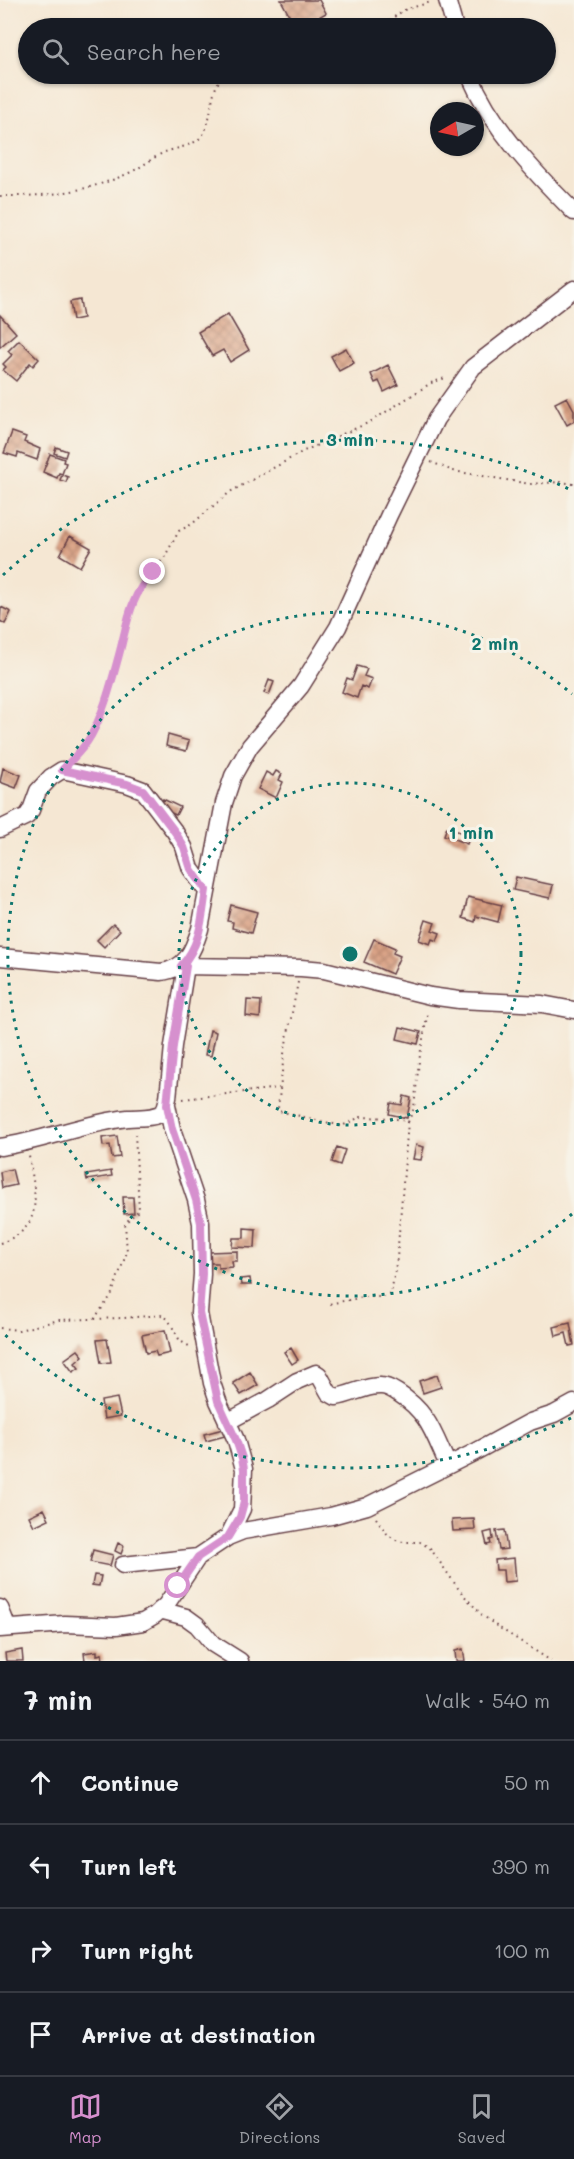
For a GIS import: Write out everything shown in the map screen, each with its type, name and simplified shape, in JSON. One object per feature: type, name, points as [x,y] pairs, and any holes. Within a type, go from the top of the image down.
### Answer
[{"type":"street","points":[[447,0],[452,18]]},
{"type":"street","points":[[473,84],[497,125],[545,184],[574,212]]},
{"type":"street","points":[[0,1147],[27,1144],[97,1123],[160,1115],[164,1112],[167,1105],[183,966],[194,949],[200,929],[224,803],[240,761],[301,686],[338,627],[436,419],[473,367],[574,290]]},
{"type":"street","points":[[0,829],[27,816],[38,791],[51,777],[62,770],[127,784],[143,790],[175,832],[184,847],[191,869],[206,890]]},
{"type":"street","points":[[0,957],[161,972],[183,966],[324,970],[430,996],[459,1000],[542,1004],[574,1010]]},
{"type":"street","points":[[167,1105],[174,1137],[196,1200],[201,1223],[202,1266],[199,1313],[206,1350],[218,1401],[236,1440],[244,1469],[242,1509],[228,1537]]},
{"type":"street","points":[[227,1422],[297,1381],[316,1373],[329,1392],[336,1397],[369,1387],[382,1386],[403,1396],[422,1412],[448,1465]]},
{"type":"street","points":[[0,1608],[4,1628],[65,1624],[116,1626],[143,1622],[160,1610],[198,1557],[228,1537],[243,1531],[331,1516],[368,1506],[530,1422],[554,1414],[574,1403]]},
{"type":"street","points":[[123,1565],[198,1557]]},
{"type":"street","points":[[160,1610],[192,1621],[213,1644],[240,1661]]},
{"type":"path","points":[[393,18],[404,10],[437,0]]},
{"type":"path","points":[[0,196],[56,195],[104,184],[139,169],[165,152],[195,141],[203,134],[207,125],[217,84]]},
{"type":"path","points":[[62,770],[87,742],[95,729],[120,652],[125,624],[132,603],[143,582],[164,558],[178,531],[192,524],[230,492],[262,474],[304,451],[370,422],[431,383],[473,367]]},
{"type":"path","points":[[417,456],[453,471],[530,484],[561,482],[574,484]]},
{"type":"path","points":[[301,968],[293,1003],[278,1108],[282,1112],[342,1125],[360,1117],[393,1118],[408,1122]]},
{"type":"path","points":[[329,1304],[363,1297],[384,1298],[391,1294],[397,1258],[408,1122],[414,1108],[430,996]]},
{"type":"path","points":[[167,1105],[177,1099],[280,1088]]},
{"type":"path","points":[[94,1318],[111,1296],[127,1252],[125,1223],[139,1210],[134,1118]]},
{"type":"path","points":[[0,1244],[13,1239],[31,1222],[34,1210],[34,1191],[27,1144]]},
{"type":"path","points":[[0,1328],[19,1330],[59,1320],[161,1315],[168,1319],[180,1341],[206,1350]]},
{"type":"path","points":[[368,1506],[388,1535],[403,1542],[420,1542],[430,1548],[460,1591],[481,1614],[551,1661]]},
{"type":"building","points":[[281,0],[319,0],[326,13],[317,18],[291,18]]},
{"type":"building","points":[[80,300],[83,318],[73,320],[70,302]]},
{"type":"building","points":[[228,314],[249,350],[230,362],[223,350],[212,356],[198,332]]},
{"type":"building","points":[[0,315],[16,333],[0,347]]},
{"type":"building","points":[[19,340],[39,359],[33,366],[30,363],[16,381],[3,370],[6,367],[3,364],[12,355],[8,351]]},
{"type":"building","points":[[346,348],[354,363],[339,371],[331,356]]},
{"type":"building","points":[[388,365],[398,385],[384,392],[379,381],[375,383],[371,374]]},
{"type":"building","points":[[567,397],[574,410],[574,421],[567,425],[555,403]]},
{"type":"building","points":[[12,432],[26,437],[24,442],[40,449],[37,460],[18,453],[17,457],[4,453]]},
{"type":"building","points":[[56,447],[67,451],[65,457],[54,453]]},
{"type":"building","points":[[50,454],[64,459],[63,462],[66,463],[62,474],[59,473],[57,478],[43,472]]},
{"type":"building","points":[[62,475],[68,477],[66,482],[60,480]]},
{"type":"building","points":[[70,536],[91,548],[80,567],[60,555]]},
{"type":"building","points":[[1,607],[11,612],[5,624],[0,621]]},
{"type":"building","points":[[357,666],[367,669],[364,676],[372,679],[368,689],[361,686],[357,698],[342,692],[347,678],[352,680]]},
{"type":"building","points":[[269,680],[274,682],[269,695],[264,693]]},
{"type":"building","points":[[168,735],[189,741],[186,751],[166,746]]},
{"type":"building","points":[[3,768],[21,775],[16,788],[0,782]]},
{"type":"building","points":[[276,771],[282,774],[279,780],[283,782],[276,798],[258,789],[266,772],[273,776]]},
{"type":"building","points":[[163,799],[180,807],[176,815],[159,808]]},
{"type":"building","points":[[447,827],[470,836],[467,844],[444,835]]},
{"type":"building","points":[[516,877],[553,885],[550,898],[513,890]]},
{"type":"building","points":[[468,897],[502,905],[498,922],[476,916],[475,922],[463,918]]},
{"type":"building","points":[[231,905],[257,912],[251,933],[232,928],[233,922],[227,921]]},
{"type":"building","points":[[426,920],[435,923],[432,930],[440,933],[437,941],[432,939],[430,944],[419,940]]},
{"type":"building","points":[[113,924],[120,930],[104,947],[97,940]]},
{"type":"building","points":[[374,939],[395,948],[393,953],[400,956],[392,974],[364,962]]},
{"type":"building","points":[[247,1000],[261,1001],[260,1018],[246,1016]]},
{"type":"building","points":[[400,1027],[421,1032],[418,1044],[397,1039]]},
{"type":"building","points":[[210,1030],[216,1032],[211,1056],[205,1055]]},
{"type":"building","points":[[404,1096],[411,1098],[407,1118],[389,1114],[391,1103],[402,1105]]},
{"type":"building","points":[[117,1136],[120,1157],[112,1158],[110,1145],[103,1146],[102,1138]]},
{"type":"building","points":[[416,1145],[424,1147],[421,1160],[413,1159]]},
{"type":"building","points":[[337,1147],[345,1150],[340,1165],[332,1162]]},
{"type":"building","points":[[12,1169],[16,1185],[2,1188],[0,1172]]},
{"type":"building","points":[[111,1171],[112,1176],[87,1180],[86,1175]]},
{"type":"building","points":[[123,1197],[133,1197],[134,1213],[124,1214]]},
{"type":"building","points":[[244,1228],[256,1229],[255,1248],[232,1247],[233,1238],[244,1238]]},
{"type":"building","points":[[237,1251],[237,1261],[232,1261],[233,1267],[218,1268],[218,1263],[209,1263],[209,1252]]},
{"type":"building","points":[[250,1278],[251,1285],[241,1285],[240,1279]]},
{"type":"building","points":[[570,1323],[574,1345],[569,1346],[566,1333],[556,1336],[554,1327]]},
{"type":"building","points":[[165,1330],[170,1353],[157,1356],[155,1351],[146,1353],[142,1335]]},
{"type":"building","points":[[107,1339],[111,1362],[101,1363],[97,1340]]},
{"type":"building","points":[[291,1348],[298,1360],[292,1364],[284,1352]]},
{"type":"building","points":[[78,1350],[83,1356],[75,1363],[79,1368],[73,1372],[64,1360]]},
{"type":"building","points":[[250,1372],[258,1385],[241,1395],[233,1383]]},
{"type":"building","points":[[437,1375],[441,1387],[423,1393],[419,1381]]},
{"type":"building","points":[[117,1398],[121,1416],[104,1419],[101,1401]]},
{"type":"building","points":[[223,1429],[225,1436],[206,1441],[204,1434]]},
{"type":"building","points":[[44,1509],[49,1519],[34,1526],[29,1516]]},
{"type":"building","points":[[474,1519],[475,1530],[453,1531],[452,1520]]},
{"type":"building","points":[[504,1530],[507,1549],[499,1550],[496,1531]]},
{"type":"building","points":[[492,1531],[493,1539],[490,1540],[491,1544],[487,1545],[484,1533]]},
{"type":"building","points":[[118,1543],[124,1546],[121,1554],[115,1551]]},
{"type":"building","points":[[93,1550],[113,1555],[110,1566],[90,1562]]},
{"type":"building","points":[[514,1558],[516,1581],[504,1582],[503,1570],[496,1570],[495,1560]]},
{"type":"building","points":[[94,1575],[101,1576],[99,1586],[92,1585]]},
{"type":"building","points":[[463,1649],[465,1661],[456,1661],[455,1651]]},
{"type":"building","points":[[22,1650],[23,1661],[6,1661],[5,1653]]},
{"type":"building","points":[[97,1651],[97,1655],[102,1654],[103,1661],[85,1661],[84,1653]]},
{"type":"route","points":[[153,572],[143,582],[132,603],[125,624],[120,652],[95,729],[75,757],[62,770],[127,784],[143,790],[175,832],[184,847],[191,869],[206,890],[200,929],[194,949],[181,966],[186,966],[173,1046],[167,1105],[172,1129],[196,1200],[201,1223],[202,1274],[199,1313],[212,1383],[242,1458],[244,1502],[240,1517],[228,1537],[198,1557],[178,1586]]}]
